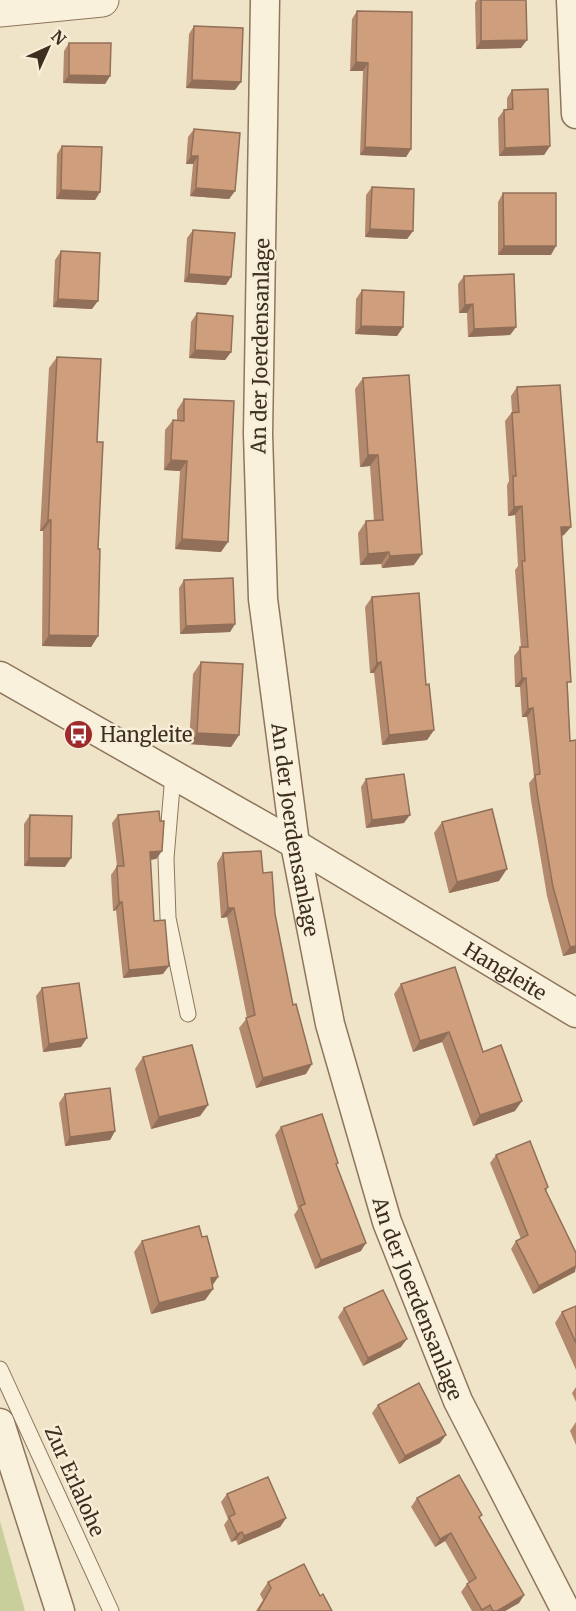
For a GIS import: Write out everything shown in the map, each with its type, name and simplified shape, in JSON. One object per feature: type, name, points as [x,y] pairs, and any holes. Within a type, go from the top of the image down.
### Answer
[{"type":"street","points":[[0,10],[102,0]]},
{"type":"street","name":"An der Joerdensanlage","points":[[265,0],[258,434],[263,599],[294,844],[330,1024],[387,1222],[458,1401],[566,1611]]},
{"type":"street","points":[[571,0],[576,114]]},
{"type":"street","name":"Hangleite","points":[[0,675],[294,844],[576,1013]]},
{"type":"street","points":[[0,1424],[60,1611]]},
{"type":"lane","points":[[173,775],[166,858],[168,918],[188,1014]]},
{"type":"lane","name":"Zur Erlalohe","points":[[0,1369],[111,1611]]},
{"type":"green space","points":[[0,1521],[25,1611],[0,1611]]},
{"type":"building","points":[[481,0],[526,0],[527,40],[481,41]]},
{"type":"building","points":[[357,11],[412,12],[411,149],[365,147],[368,63],[356,62]]},
{"type":"building","points":[[194,26],[243,28],[241,82],[192,80]]},
{"type":"building","points":[[69,43],[111,43],[110,76],[69,75]]},
{"type":"building","points":[[548,89],[550,146],[505,148],[504,110],[513,109],[512,90]]},
{"type":"building","points":[[194,129],[240,133],[235,191],[196,188],[198,156],[191,156]]},
{"type":"building","points":[[62,146],[102,147],[100,192],[61,190]]},
{"type":"building","points":[[372,187],[414,189],[413,231],[370,229]]},
{"type":"building","points":[[503,193],[556,193],[556,246],[504,246]]},
{"type":"building","points":[[193,230],[235,233],[231,277],[189,274]]},
{"type":"building","points":[[61,251],[100,253],[98,301],[58,299]]},
{"type":"building","points":[[514,274],[516,327],[474,329],[473,304],[465,305],[464,276]]},
{"type":"building","points":[[362,290],[404,292],[403,327],[361,326]]},
{"type":"building","points":[[197,313],[233,316],[231,352],[195,350]]},
{"type":"building","points":[[57,357],[101,359],[97,442],[103,442],[98,549],[100,549],[98,636],[49,635],[51,520],[48,520]]},
{"type":"building","points":[[409,375],[422,554],[390,556],[389,552],[368,554],[366,521],[383,520],[378,455],[368,455],[363,378]]},
{"type":"building","points":[[560,385],[571,527],[561,527],[571,682],[567,682],[570,741],[576,740],[576,946],[570,947],[553,887],[535,775],[540,774],[533,708],[528,709],[526,678],[522,678],[520,647],[528,647],[522,561],[525,561],[522,506],[514,507],[513,476],[516,476],[512,413],[519,412],[517,387]]},
{"type":"building","points":[[184,399],[234,401],[228,542],[182,539],[187,461],[171,460],[173,420],[184,421]]},
{"type":"building","points":[[233,578],[235,624],[186,626],[184,580]]},
{"type":"building","points":[[419,593],[426,685],[429,684],[434,730],[389,735],[381,662],[377,663],[372,597]]},
{"type":"building","points":[[201,662],[243,664],[239,735],[197,733]]},
{"type":"building","points":[[404,774],[410,815],[372,820],[366,779]]},
{"type":"building","points":[[492,809],[507,869],[457,882],[442,822]]},
{"type":"building","points":[[159,811],[160,821],[164,821],[162,851],[150,852],[154,921],[165,920],[169,966],[129,970],[122,902],[119,902],[117,866],[124,866],[118,815]]},
{"type":"building","points":[[30,815],[72,816],[71,858],[29,858]]},
{"type":"building","points":[[261,851],[263,873],[272,872],[275,914],[293,1005],[296,1004],[312,1064],[263,1078],[246,1018],[255,1015],[234,908],[228,908],[223,853]]},
{"type":"building","points":[[455,967],[483,1052],[501,1045],[522,1101],[480,1115],[449,1032],[420,1041],[401,984]]},
{"type":"building","points":[[79,983],[87,1038],[49,1044],[42,988]]},
{"type":"building","points":[[192,1045],[208,1105],[159,1117],[143,1057]]},
{"type":"building","points":[[110,1088],[115,1131],[70,1137],[65,1094]]},
{"type":"building","points":[[322,1114],[338,1163],[336,1164],[366,1243],[321,1260],[300,1206],[305,1204],[281,1127]]},
{"type":"building","points":[[530,1141],[548,1187],[545,1189],[576,1253],[576,1266],[539,1286],[516,1241],[528,1235],[496,1155]]},
{"type":"building","points":[[199,1226],[202,1237],[207,1236],[218,1277],[211,1278],[213,1289],[159,1303],[142,1241]]},
{"type":"building","points":[[383,1290],[407,1339],[368,1358],[344,1308]]},
{"type":"building","points":[[576,1306],[576,1343],[562,1312]]},
{"type":"building","points":[[419,1383],[446,1435],[405,1456],[378,1405]]},
{"type":"building","points":[[459,1475],[482,1515],[479,1517],[524,1595],[497,1611],[493,1611],[490,1605],[482,1610],[467,1584],[476,1578],[451,1533],[440,1539],[417,1498]]},
{"type":"building","points":[[268,1477],[286,1518],[244,1536],[242,1532],[237,1534],[229,1517],[235,1514],[227,1494]]},
{"type":"building","points":[[304,1564],[320,1596],[323,1594],[332,1611],[258,1611],[271,1588],[268,1582]]},
{"type":"place","name":"Hangleite","points":[[79,734]]}]
